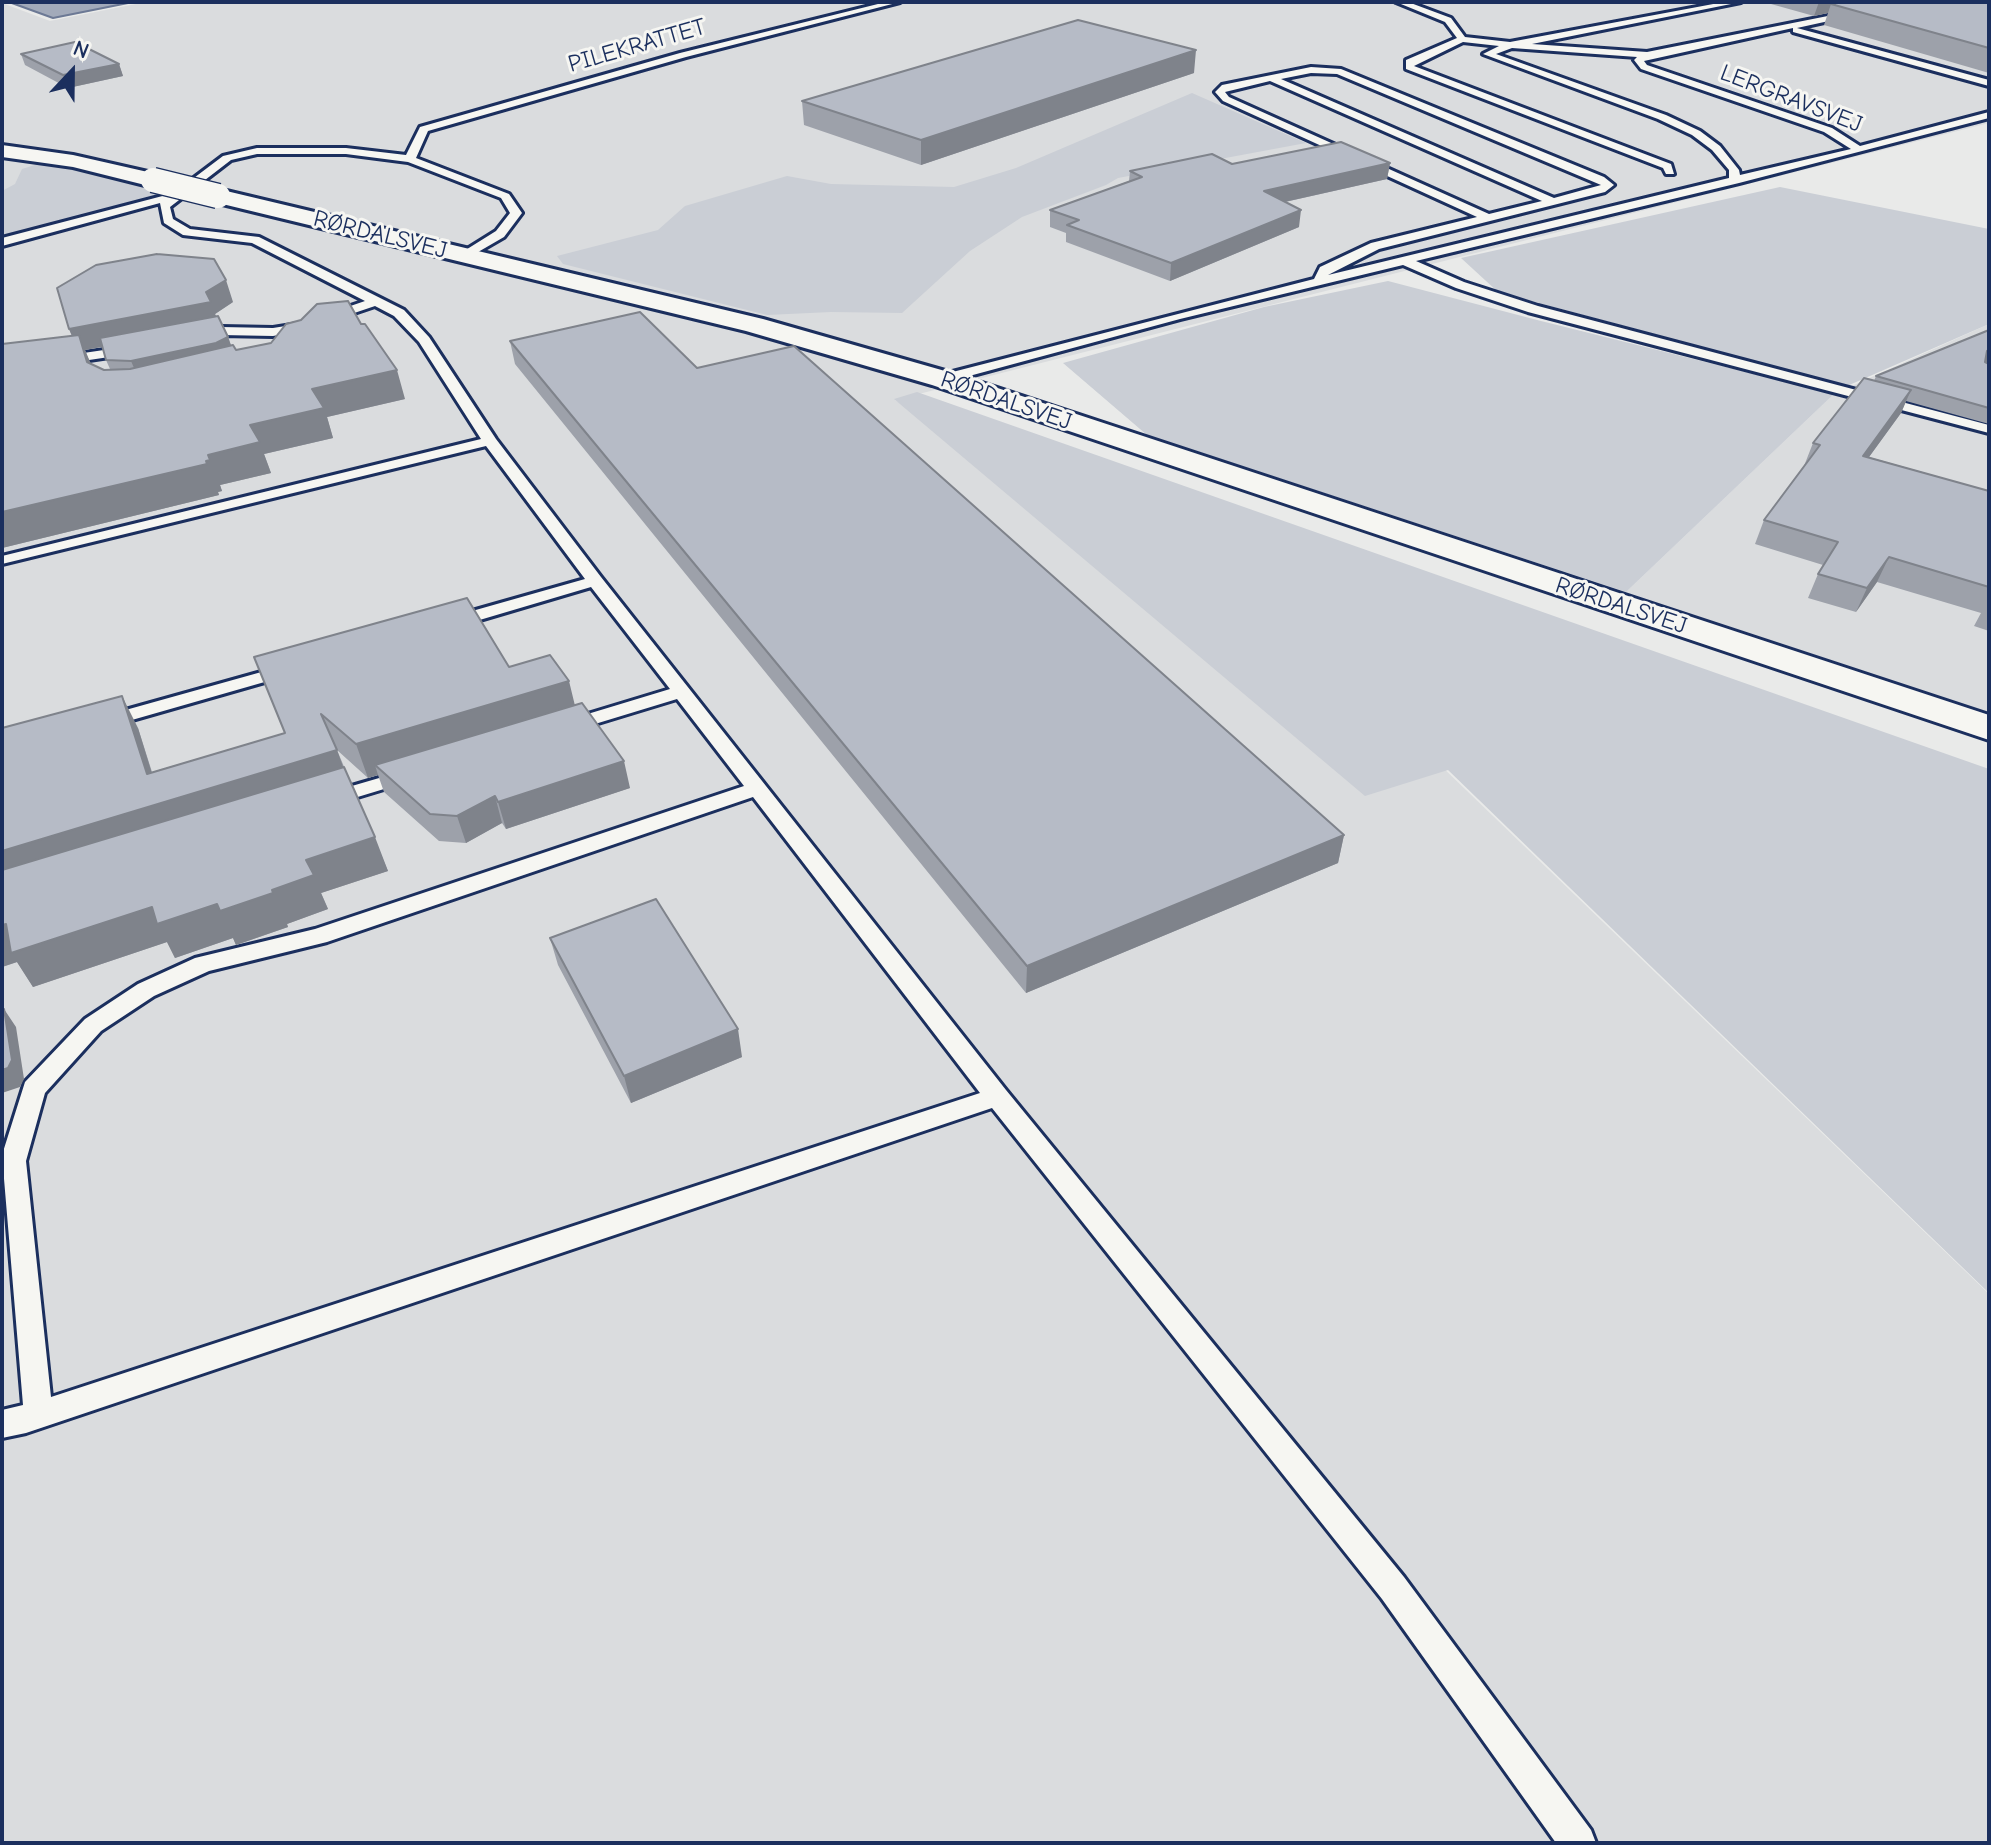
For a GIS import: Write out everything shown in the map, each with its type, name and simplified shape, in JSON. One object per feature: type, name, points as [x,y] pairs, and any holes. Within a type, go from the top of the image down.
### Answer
[{"type":"street","name":"RØRDALSVEJ","points":[[2,151],[73,161],[754,325],[942,379],[1989,728]]},
{"type":"lane","name":"PILEKRATTET","points":[[410,159],[424,129],[683,55],[896,2]]},
{"type":"lane","points":[[1400,2],[1448,20],[1462,39]]},
{"type":"lane","points":[[1735,181],[1734,170],[1716,148],[1696,133],[1662,117],[1488,54],[1511,45],[1737,2]]},
{"type":"lane","name":"LERGRAVSVEJ","points":[[1511,45],[1647,55],[1911,2]]},
{"type":"lane","name":"LERGRAVSVEJ","points":[[1791,28],[1989,83]]},
{"type":"lane","points":[[1511,45],[1462,39],[1409,62],[1409,67],[1667,166],[1670,172]]},
{"type":"lane","name":"LERGRAVSVEJ","points":[[1647,55],[1639,60],[1644,67],[1828,130],[1858,150],[1881,141],[1989,115]]},
{"type":"lane","points":[[1318,283],[1324,270],[1358,251],[1601,190],[1608,185],[1600,179],[1338,71],[1311,70],[1225,87],[1220,92],[1226,99],[1488,218]]},
{"type":"lane","points":[[1271,78],[1553,202]]},
{"type":"lane","points":[[942,379],[1176,316],[1858,150]]},
{"type":"lane","points":[[2,242],[170,201],[227,158],[257,151],[346,151],[410,159],[505,196],[516,213],[500,234],[462,256]]},
{"type":"lane","points":[[170,201],[168,221],[187,232],[255,240],[399,313],[424,340],[490,441],[595,581],[997,1097],[1393,1588],[1578,1843]]},
{"type":"lane","points":[[1407,262],[1460,285],[1533,309],[1989,429]]},
{"type":"lane","points":[[175,341],[221,331],[273,332],[301,327],[376,301]]},
{"type":"lane","points":[[264,351],[301,327]]},
{"type":"lane","points":[[2,369],[100,360],[144,347]]},
{"type":"lane","points":[[6,560],[490,441]]},
{"type":"lane","points":[[428,629],[595,581]]},
{"type":"lane","points":[[93,725],[306,664]]},
{"type":"lane","points":[[545,733],[681,692]]},
{"type":"lane","points":[[304,807],[424,770]]},
{"type":"lane","points":[[38,1414],[13,1161],[34,1089],[93,1025],[146,990],[203,964],[319,936],[757,789]]},
{"type":"lane","points":[[2,1424],[997,1097]]},
{"type":"lane","points":[[2,1430],[38,1414]]},
{"type":"shaded area","points":[[146,2],[1989,2],[1989,123],[895,400],[1438,763],[1989,1294],[1989,1843],[2,1843],[2,3],[50,21]]},
{"type":"shaded area","points":[[1192,93],[1306,143],[1118,178],[1022,217],[970,251],[902,313],[767,315],[563,264],[557,256],[658,230],[685,206],[787,176],[831,184],[954,187],[1016,168]]},
{"type":"shaded area","points":[[51,164],[165,191],[127,207],[2,238],[2,191],[15,184],[22,169]]},
{"type":"shaded area","points":[[1780,187],[1989,229],[1989,324],[1847,386],[1498,292],[1461,258]]},
{"type":"shaded area","points":[[1388,281],[1834,394],[1626,592],[1147,435],[1063,363],[1264,307]]},
{"type":"shaded area","points":[[1989,324],[1989,713],[1626,592],[1834,394]]},
{"type":"shaded area","points":[[917,392],[1989,769],[1989,1293],[1448,770],[1365,796],[894,399]]},
{"type":"water","points":[[9,2],[133,2],[53,18]]},
{"type":"building","points":[[1989,2],[1989,48],[1831,4]]},
{"type":"building","points":[[1078,20],[1196,50],[921,140],[802,101]]},
{"type":"building","points":[[75,42],[119,64],[63,75],[21,54]]},
{"type":"building","points":[[1341,142],[1390,163],[1264,191],[1301,210],[1171,263],[1067,225],[1079,220],[1050,210],[1142,177],[1130,171],[1212,154],[1232,164]]},
{"type":"building","points":[[157,254],[214,259],[226,280],[206,292],[211,302],[69,329],[57,288],[96,265]]},
{"type":"building","points":[[348,301],[361,324],[365,324],[397,370],[312,389],[324,408],[250,425],[260,442],[208,455],[210,460],[206,461],[207,464],[2,512],[2,344],[79,335],[87,362],[104,370],[130,369],[233,345],[236,350],[271,343],[286,324],[301,320],[317,304]]},
{"type":"building","points":[[640,312],[697,368],[794,346],[1344,835],[1027,966],[510,341]]},
{"type":"building","points":[[218,316],[228,337],[216,343],[131,361],[106,360],[100,338]]},
{"type":"building","points":[[1989,330],[1989,350],[1985,362],[1989,364],[1989,408],[1876,376]]},
{"type":"building","points":[[1864,378],[1911,390],[1863,456],[1989,491],[1989,587],[1889,557],[1867,588],[1818,574],[1838,542],[1764,520],[1820,445],[1813,443]]},
{"type":"building","points":[[467,598],[509,667],[550,655],[569,681],[356,744],[321,714],[337,750],[2,851],[2,728],[122,696],[147,774],[285,733],[254,657]]},
{"type":"building","points":[[582,703],[624,761],[498,802],[495,796],[457,816],[430,814],[375,765]]},
{"type":"building","points":[[344,767],[375,837],[306,860],[314,875],[220,911],[217,904],[157,924],[152,907],[11,953],[6,924],[2,925],[2,870]]},
{"type":"building","points":[[656,899],[738,1029],[624,1076],[550,938]]},
{"type":"building","points":[[2,1009],[12,1060],[8,1068],[2,1070]]}]
